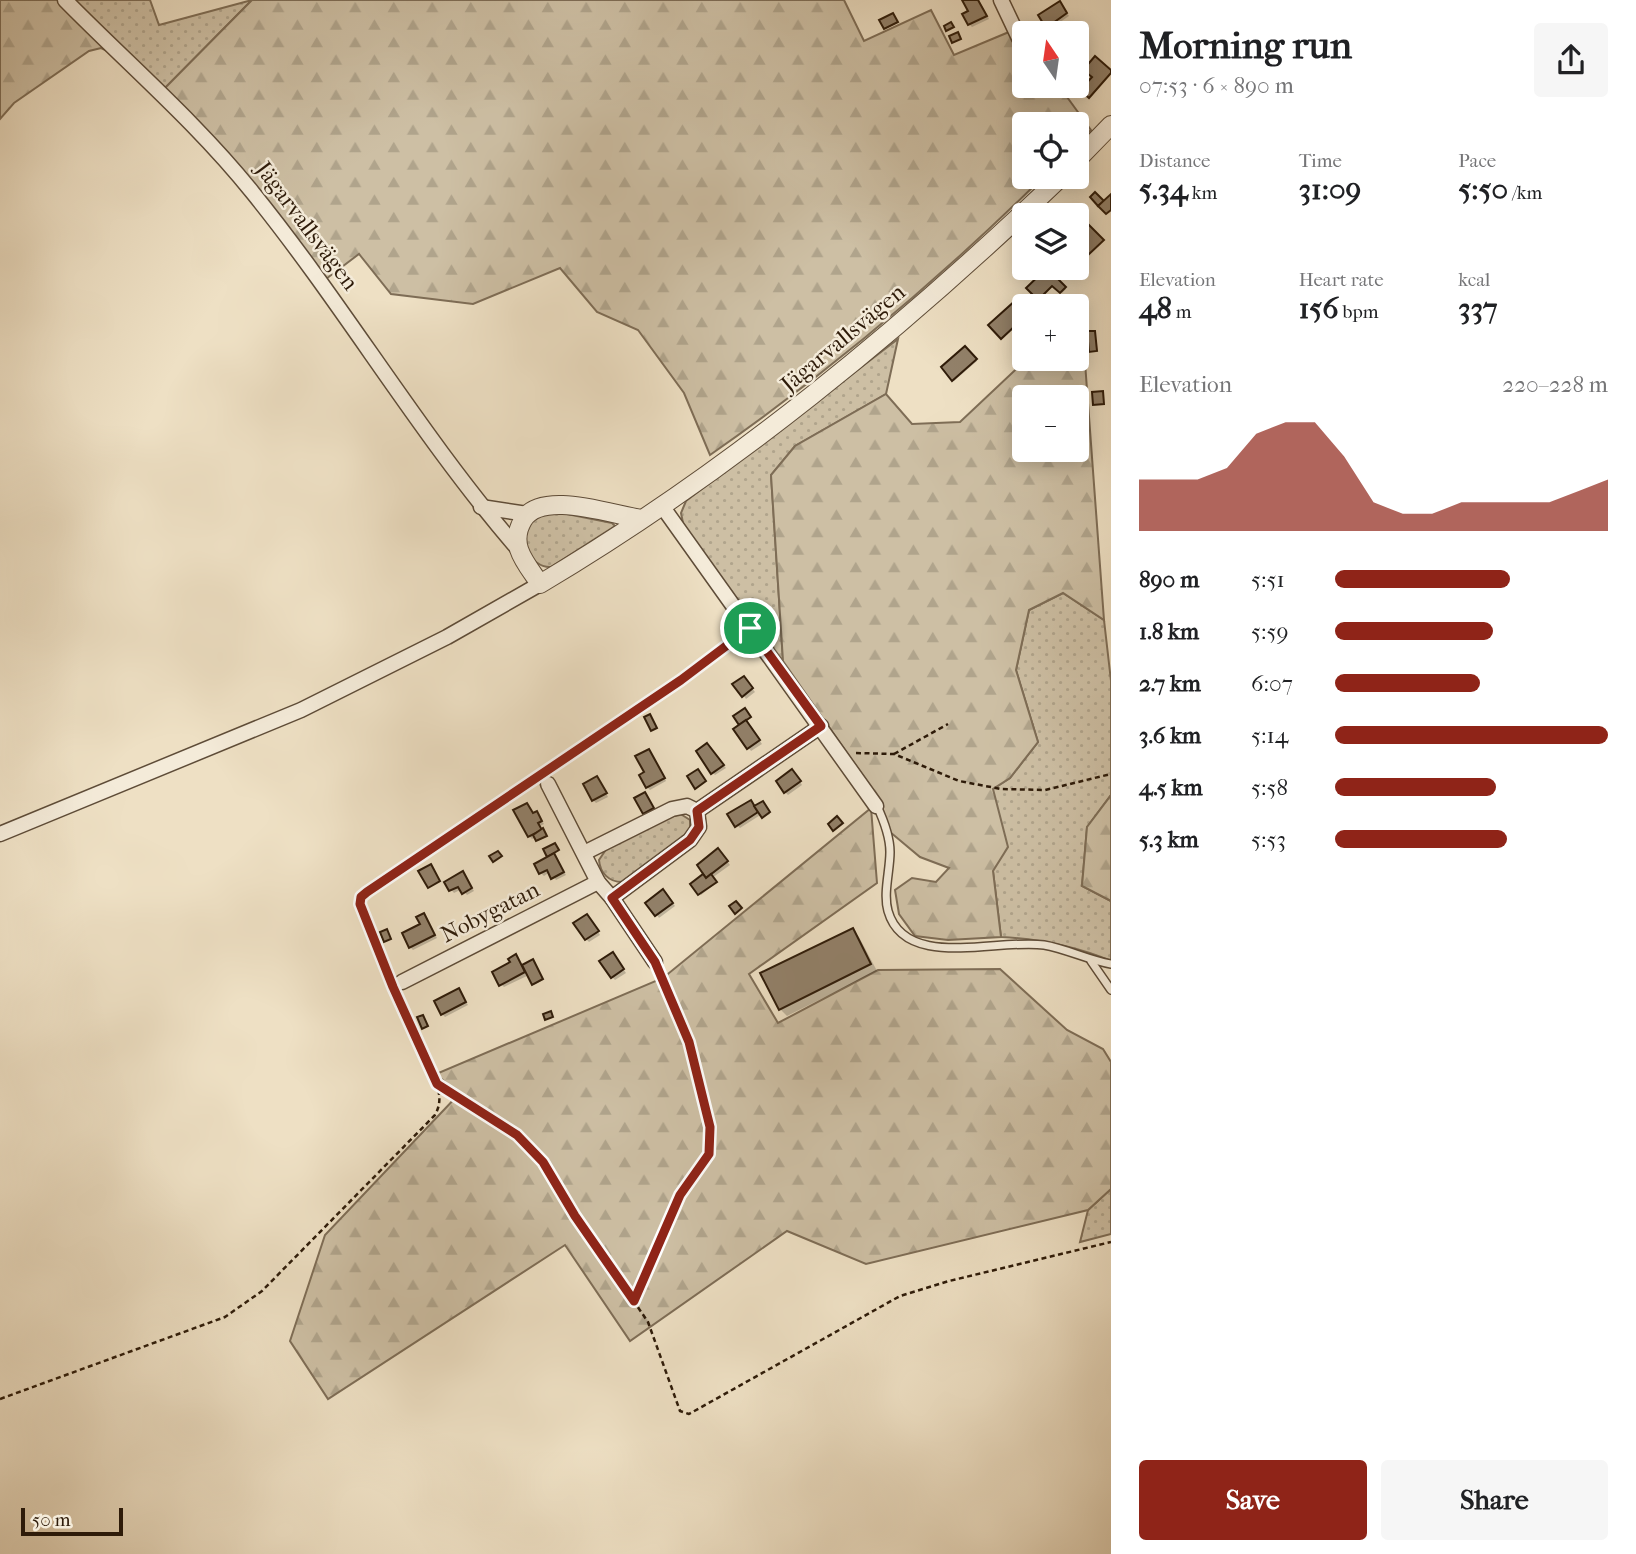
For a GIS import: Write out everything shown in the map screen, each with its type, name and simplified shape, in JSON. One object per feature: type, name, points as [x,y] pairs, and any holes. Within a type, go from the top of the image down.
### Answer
[{"type":"street","name":"Jägarvallsvägen","points":[[65,0],[235,171],[289,239],[481,506],[518,550],[540,584],[662,506],[821,390],[957,274],[1048,189]]},
{"type":"street","points":[[1001,0],[1012,23]]},
{"type":"street","points":[[1089,148],[1111,125]]},
{"type":"street","points":[[518,550],[518,531],[527,514],[542,505],[558,504],[642,519]]},
{"type":"street","points":[[481,506],[527,514]]},
{"type":"street","points":[[662,506],[876,806]]},
{"type":"street","points":[[0,834],[301,710],[447,637],[540,584]]},
{"type":"street","points":[[697,811],[821,726]]},
{"type":"street","points":[[548,784],[598,882],[612,898],[655,962]]},
{"type":"street","points":[[584,853],[672,809],[687,806],[697,811]]},
{"type":"street","points":[[612,898],[690,840],[699,827],[697,811]]},
{"type":"street","name":"Nobygatan","points":[[402,982],[598,882]]},
{"type":"lane","points":[[876,806],[888,834],[890,851],[886,902],[888,913],[903,937],[931,947],[1043,945],[1111,964]]},
{"type":"lane","points":[[1090,960],[1111,990]]},
{"type":"path","points":[[0,1398],[209,1324],[244,1306],[279,1275],[435,1115],[441,1097],[437,1084],[361,911],[361,897],[681,680],[750,628]]},
{"type":"path","points":[[894,754],[948,724]]},
{"type":"path","points":[[837,750],[868,755],[894,754],[958,780],[1001,789],[1045,790],[1111,774]]},
{"type":"path","points":[[634,1301],[680,1195],[709,1154],[710,1127],[689,1042],[655,962]]},
{"type":"path","points":[[437,1084],[517,1135],[543,1162],[575,1216],[648,1322],[680,1411],[688,1415],[900,1296],[948,1281],[1111,1242]]},
{"type":"green space","points":[[0,0],[59,0],[112,53],[101,48],[89,51],[14,103],[0,119]]},
{"type":"green space","points":[[71,0],[150,0],[159,25],[252,0],[163,90]]},
{"type":"green space","points":[[252,0],[844,0],[864,41],[931,10],[954,55],[1009,32],[1012,34],[1012,98],[1068,98],[1078,112],[1012,112],[1012,189],[1031,189],[1016,203],[1012,203],[1012,207],[964,252],[882,323],[798,391],[710,455],[684,393],[638,330],[597,312],[560,268],[473,304],[391,294],[359,254],[326,279],[163,90]]},
{"type":"green space","points":[[898,339],[886,394],[795,446],[771,475],[783,661],[684,528],[681,513],[686,501]]},
{"type":"green space","points":[[1014,371],[1086,371],[1087,385],[1012,385],[1012,462],[1089,462],[1089,417],[1104,620],[1063,593],[1029,610],[1016,670],[1038,742],[1010,778],[993,789],[1008,847],[993,871],[1001,937],[948,940],[915,936],[899,914],[895,890],[912,878],[936,882],[949,868],[920,857],[890,832],[879,799],[783,661],[771,475],[795,446],[886,394],[912,424],[960,422]]},
{"type":"green space","points":[[552,511],[612,523],[615,526],[551,567],[543,566],[531,557],[524,542],[524,534],[531,521]]},
{"type":"green space","points":[[1063,593],[1104,620],[1111,681],[1111,795],[1087,827],[1082,886],[1111,901],[1111,961],[1057,944],[1001,937],[993,871],[993,789],[1010,778],[1038,742],[1016,670],[1029,610]]},
{"type":"green space","points":[[1111,795],[1111,901],[1082,886],[1087,827]]},
{"type":"green space","points":[[871,808],[877,883],[749,974],[778,1023],[878,970],[1000,969],[1067,1030],[1103,1049],[1111,1062],[1111,1189],[1088,1210],[866,1264],[787,1231],[630,1341],[565,1245],[328,1399],[290,1341],[325,1235],[459,1094],[436,1074],[663,978]]},
{"type":"green space","points":[[679,813],[690,820],[690,828],[684,836],[622,882],[603,873],[599,860],[607,848]]},
{"type":"green space","points":[[1111,1189],[1111,1234],[1080,1242],[1088,1210]]},
{"type":"building","points":[[962,0],[978,0],[987,16],[968,25],[962,14],[968,11]]},
{"type":"building","points":[[1060,1],[1067,13],[1056,21],[1042,21],[1038,15]]},
{"type":"building","points":[[893,13],[898,22],[884,29],[879,20]]},
{"type":"building","points":[[951,22],[954,27],[946,31],[944,26]]},
{"type":"building","points":[[958,32],[961,39],[952,43],[949,36]]},
{"type":"building","points":[[1095,56],[1111,73],[1089,98],[1089,80],[1092,77],[1089,75],[1089,63]]},
{"type":"building","points":[[1095,192],[1104,201],[1098,206],[1090,197]]},
{"type":"building","points":[[1111,194],[1111,210],[1106,214],[1098,206]]},
{"type":"building","points":[[1089,225],[1104,240],[1089,254]]},
{"type":"building","points":[[1034,280],[1059,280],[1066,287],[1060,293],[1052,286],[1044,294],[1032,294],[1026,288]]},
{"type":"building","points":[[1012,304],[1012,329],[1001,339],[988,325]]},
{"type":"building","points":[[1089,331],[1095,331],[1097,351],[1089,352]]},
{"type":"building","points":[[965,346],[977,359],[952,381],[941,367]]},
{"type":"building","points":[[1103,391],[1104,404],[1093,405],[1092,392]]},
{"type":"building","points":[[744,676],[753,688],[742,697],[732,684]]},
{"type":"building","points":[[745,708],[751,717],[739,725],[733,716]]},
{"type":"building","points":[[650,714],[657,728],[651,731],[644,717]]},
{"type":"building","points":[[746,720],[760,740],[747,749],[733,729]]},
{"type":"building","points":[[707,743],[724,765],[711,774],[696,751]]},
{"type":"building","points":[[649,749],[665,778],[646,788],[639,775],[644,772],[635,756]]},
{"type":"building","points":[[698,769],[706,781],[695,789],[687,776]]},
{"type":"building","points":[[792,769],[801,781],[784,793],[776,781]]},
{"type":"building","points":[[597,776],[607,793],[592,801],[583,784]]},
{"type":"building","points":[[645,792],[654,808],[643,814],[634,798]]},
{"type":"building","points":[[751,800],[758,812],[735,827],[727,814]]},
{"type":"building","points":[[763,801],[770,812],[762,818],[754,806]]},
{"type":"building","points":[[527,803],[533,813],[537,811],[542,821],[538,823],[542,830],[528,837],[513,810]]},
{"type":"building","points":[[837,816],[843,823],[833,831],[828,824]]},
{"type":"building","points":[[543,828],[547,836],[536,841],[533,835]]},
{"type":"building","points":[[555,843],[559,850],[547,857],[543,849]]},
{"type":"building","points":[[718,848],[728,861],[706,878],[697,865]]},
{"type":"building","points":[[498,851],[502,856],[493,862],[489,856]]},
{"type":"building","points":[[554,853],[564,872],[551,879],[547,870],[539,874],[534,864]]},
{"type":"building","points":[[431,864],[440,881],[428,888],[418,871]]},
{"type":"building","points":[[463,871],[472,888],[462,894],[458,887],[449,891],[444,882]]},
{"type":"building","points":[[703,874],[706,878],[711,874],[717,882],[698,895],[690,884]]},
{"type":"building","points":[[663,889],[673,903],[655,916],[645,903]]},
{"type":"building","points":[[736,901],[742,908],[735,914],[729,906]]},
{"type":"building","points":[[424,913],[435,935],[409,948],[402,933],[420,924],[416,917]]},
{"type":"building","points":[[587,914],[599,931],[585,940],[573,923]]},
{"type":"building","points":[[853,928],[871,964],[779,1010],[760,973]]},
{"type":"building","points":[[387,929],[391,939],[384,942],[380,932]]},
{"type":"building","points":[[613,952],[624,969],[611,978],[599,961]]},
{"type":"building","points":[[516,954],[525,972],[499,986],[492,972],[510,962],[508,959]]},
{"type":"building","points":[[533,959],[543,979],[532,985],[522,965]]},
{"type":"building","points":[[459,988],[466,1002],[441,1015],[434,1001]]},
{"type":"building","points":[[551,1011],[553,1017],[545,1020],[543,1014]]},
{"type":"building","points":[[423,1015],[428,1026],[422,1029],[417,1017]]},
{"type":"route","points":[[750,628],[821,726],[697,811],[699,827],[690,840],[612,898],[655,962],[689,1042],[710,1127],[709,1154],[680,1195],[634,1301],[575,1216],[543,1162],[517,1135],[494,1118],[437,1084],[361,911],[361,897],[681,680],[750,628]]}]
